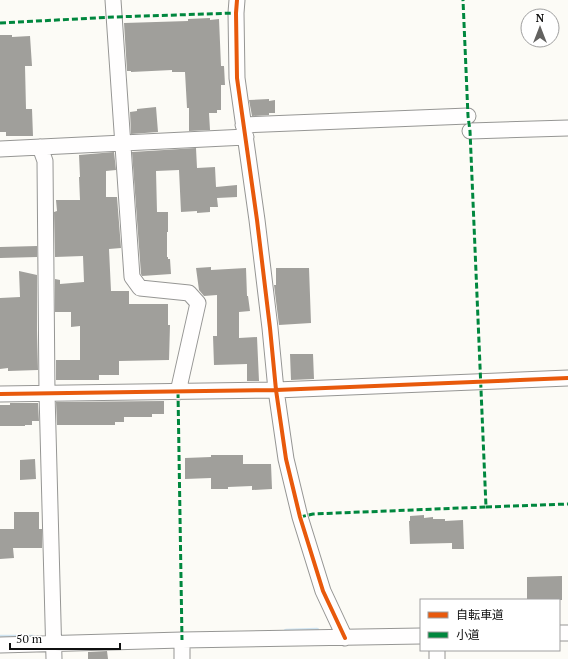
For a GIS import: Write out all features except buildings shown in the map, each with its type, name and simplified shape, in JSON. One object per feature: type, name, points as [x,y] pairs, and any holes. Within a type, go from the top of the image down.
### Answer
[{"type":"street","points":[[113,0],[132,277],[140,288],[189,293],[198,303],[178,392]]},
{"type":"street","points":[[237,0],[237,78],[261,251],[276,390],[286,459],[300,517],[323,591],[345,638]]},
{"type":"street","points":[[0,149],[122,144],[245,131],[468,116]]},
{"type":"street","points":[[470,131],[568,128]]},
{"type":"street","points":[[40,147],[45,161],[47,393],[54,659]]},
{"type":"street","points":[[0,394],[276,390],[568,378]]},
{"type":"street","points":[[0,644],[420,636]]},
{"type":"street","points":[[182,640],[182,659]]},
{"type":"waterway","points":[[286,631],[317,630]]},
{"type":"waterway","points":[[0,637],[33,637]]},
{"type":"marked path","points":[[300,517],[313,514],[486,507],[463,0]]},
{"type":"marked path","points":[[0,23],[236,13]]},
{"type":"marked path","points":[[178,392],[182,640]]},
{"type":"marked path","points":[[486,507],[568,504]]},
{"type":"cycle path","points":[[237,0],[237,78],[257,220],[276,390],[286,459],[300,517],[323,591],[345,638]]},
{"type":"cycle path","points":[[0,394],[276,390],[568,378]]}]
